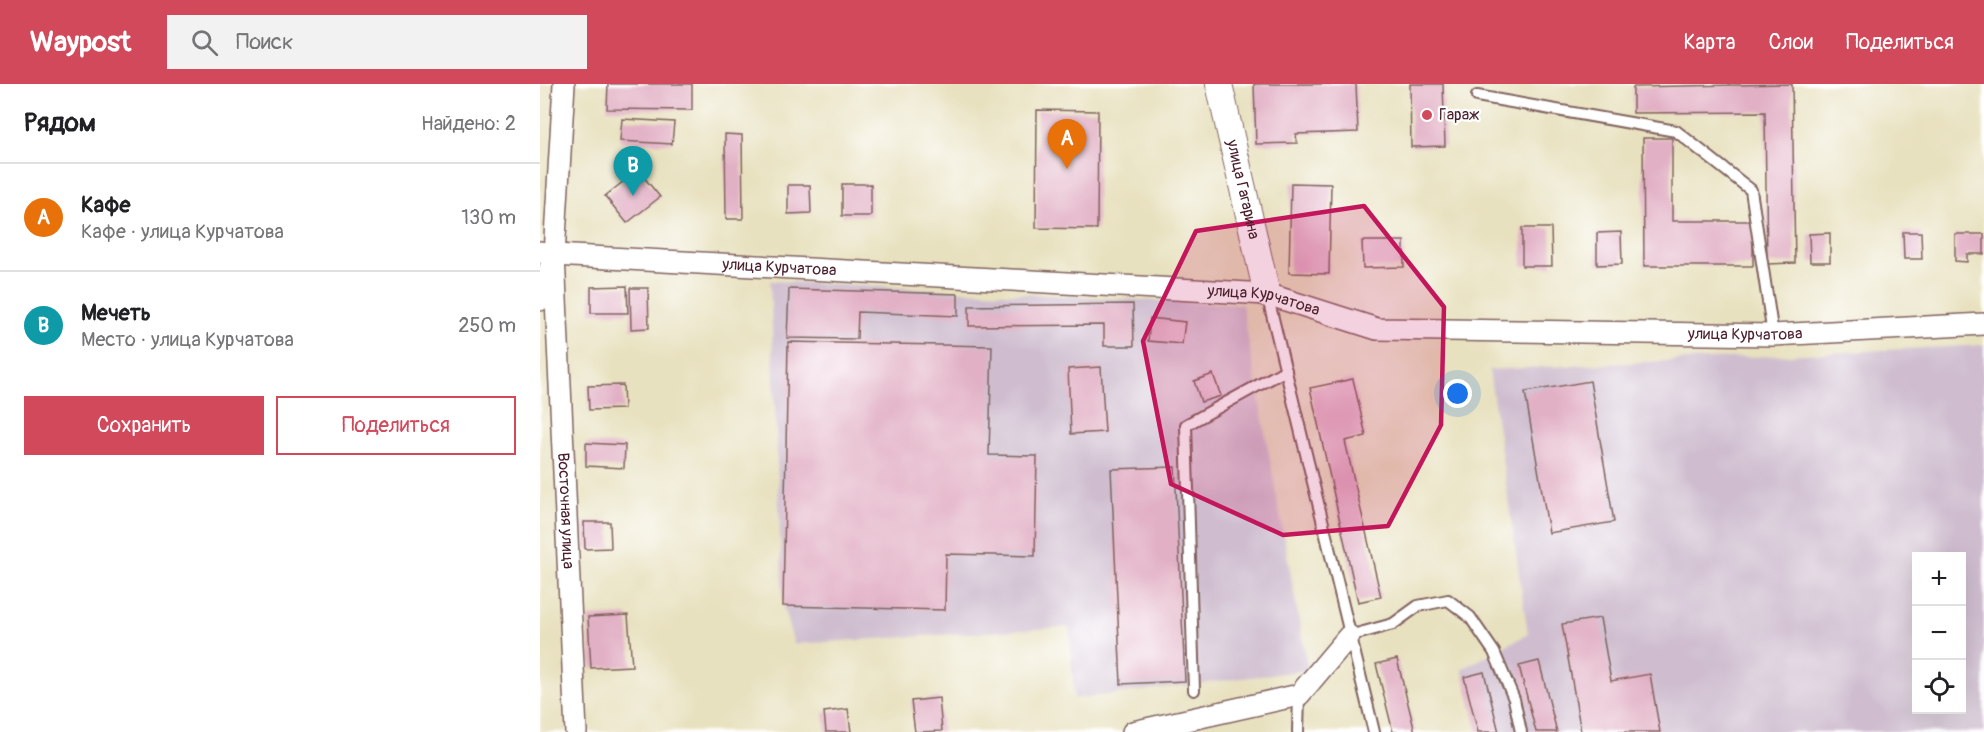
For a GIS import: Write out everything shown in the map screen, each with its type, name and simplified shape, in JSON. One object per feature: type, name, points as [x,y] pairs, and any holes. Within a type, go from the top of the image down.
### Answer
[{"type":"street","points":[[540,300],[547,254],[564,84]]},
{"type":"street","name":"улица Гагарина","points":[[1219,84],[1267,294]]},
{"type":"street","name":"улица Курчатова","points":[[547,254],[1267,294],[1377,329],[1773,335],[1984,324]]},
{"type":"street","name":"Восточная улица","points":[[547,254],[576,732]]},
{"type":"street","points":[[1133,732],[1299,695],[1349,636]]},
{"type":"lane","points":[[1477,96],[1676,131],[1751,190],[1773,335]]},
{"type":"lane","points":[[1267,294],[1374,732]]},
{"type":"lane","points":[[1194,690],[1186,425],[1286,370]]},
{"type":"lane","points":[[1349,636],[1393,624],[1418,606],[1448,600],[1470,617],[1494,652],[1514,699],[1521,732]]},
{"type":"lane","points":[[1299,695],[1299,732]]},
{"type":"highlighted area","points":[[1364,206],[1444,307],[1441,425],[1388,526],[1283,535],[1171,484],[1143,341],[1196,231]]},
{"type":"shaded area","points":[[770,281],[1242,305],[1308,670],[1074,699],[1069,627],[794,644],[783,606]]},
{"type":"shaded area","points":[[1984,345],[1984,732],[1478,732],[1462,669],[1528,634],[1489,370]]},
{"type":"building","points":[[608,84],[692,84],[692,110],[607,109]]},
{"type":"building","points":[[1254,84],[1356,84],[1358,132],[1296,134],[1297,143],[1256,144]]},
{"type":"building","name":"Гараж","points":[[1410,84],[1443,84],[1445,146],[1411,147]]},
{"type":"building","points":[[1792,84],[1795,263],[1767,264],[1765,112],[1633,113],[1633,87]]},
{"type":"building","points":[[1037,110],[1098,111],[1097,229],[1036,228]]},
{"type":"building","points":[[622,119],[674,122],[672,144],[620,141]]},
{"type":"building","points":[[725,134],[742,135],[743,219],[726,219]]},
{"type":"building","points":[[1643,138],[1672,138],[1672,221],[1753,221],[1753,266],[1644,266]]},
{"type":"building","points":[[638,170],[660,197],[627,223],[605,196]]},
{"type":"building","points":[[1291,183],[1331,184],[1329,274],[1289,273]]},
{"type":"building","points":[[842,184],[871,184],[871,216],[842,216]]},
{"type":"building","points":[[788,185],[810,185],[811,213],[788,214]]},
{"type":"building","points":[[1522,228],[1551,228],[1552,266],[1522,266]]},
{"type":"building","points":[[1621,232],[1622,264],[1597,265],[1597,233]]},
{"type":"building","points":[[1903,232],[1921,232],[1922,259],[1904,259]]},
{"type":"building","points":[[1830,233],[1830,262],[1810,262],[1809,234]]},
{"type":"building","points":[[1955,234],[1984,234],[1984,254],[1967,254],[1967,262],[1955,261]]},
{"type":"building","points":[[1362,241],[1404,241],[1404,267],[1363,268]]},
{"type":"building","points":[[627,286],[628,313],[591,313],[591,287]]},
{"type":"building","points":[[630,288],[648,288],[649,328],[631,329]]},
{"type":"building","points":[[789,289],[958,294],[958,316],[858,312],[857,339],[787,338]]},
{"type":"building","points":[[1133,304],[1134,346],[1104,346],[1104,325],[969,326],[969,306]]},
{"type":"building","points":[[1150,318],[1185,322],[1182,344],[1148,341]]},
{"type":"building","points":[[788,342],[992,346],[989,455],[1037,456],[1035,556],[946,554],[945,610],[783,606]]},
{"type":"building","points":[[1101,367],[1105,432],[1071,434],[1068,369]]},
{"type":"building","points":[[1213,374],[1221,396],[1201,402],[1194,381]]},
{"type":"building","points":[[1353,379],[1366,436],[1345,441],[1381,597],[1358,602],[1310,388]]},
{"type":"building","points":[[1590,381],[1614,522],[1549,533],[1525,392]]},
{"type":"building","points":[[623,385],[624,409],[589,410],[588,386]]},
{"type":"building","points":[[586,443],[625,445],[624,468],[586,466]]},
{"type":"building","points":[[1175,467],[1185,681],[1121,684],[1111,469]]},
{"type":"building","points":[[584,522],[610,522],[611,548],[585,549]]},
{"type":"building","points":[[628,615],[632,666],[591,668],[588,617]]},
{"type":"building","points":[[1600,618],[1611,681],[1650,674],[1660,732],[1581,732],[1562,624]]},
{"type":"building","points":[[1397,659],[1415,732],[1393,732],[1376,664]]},
{"type":"building","points":[[1539,661],[1557,732],[1536,732],[1519,666]]},
{"type":"building","points":[[1484,672],[1499,732],[1478,732],[1464,677]]},
{"type":"building","points":[[939,698],[942,731],[915,732],[911,701]]},
{"type":"building","points":[[848,709],[851,732],[826,732],[824,712]]},
{"type":"place","name":"Гараж","points":[[1427,115]]},
{"type":"place","name":"Кафе","points":[[1067,169]]},
{"type":"place","name":"Мечеть","points":[[633,196]]}]
